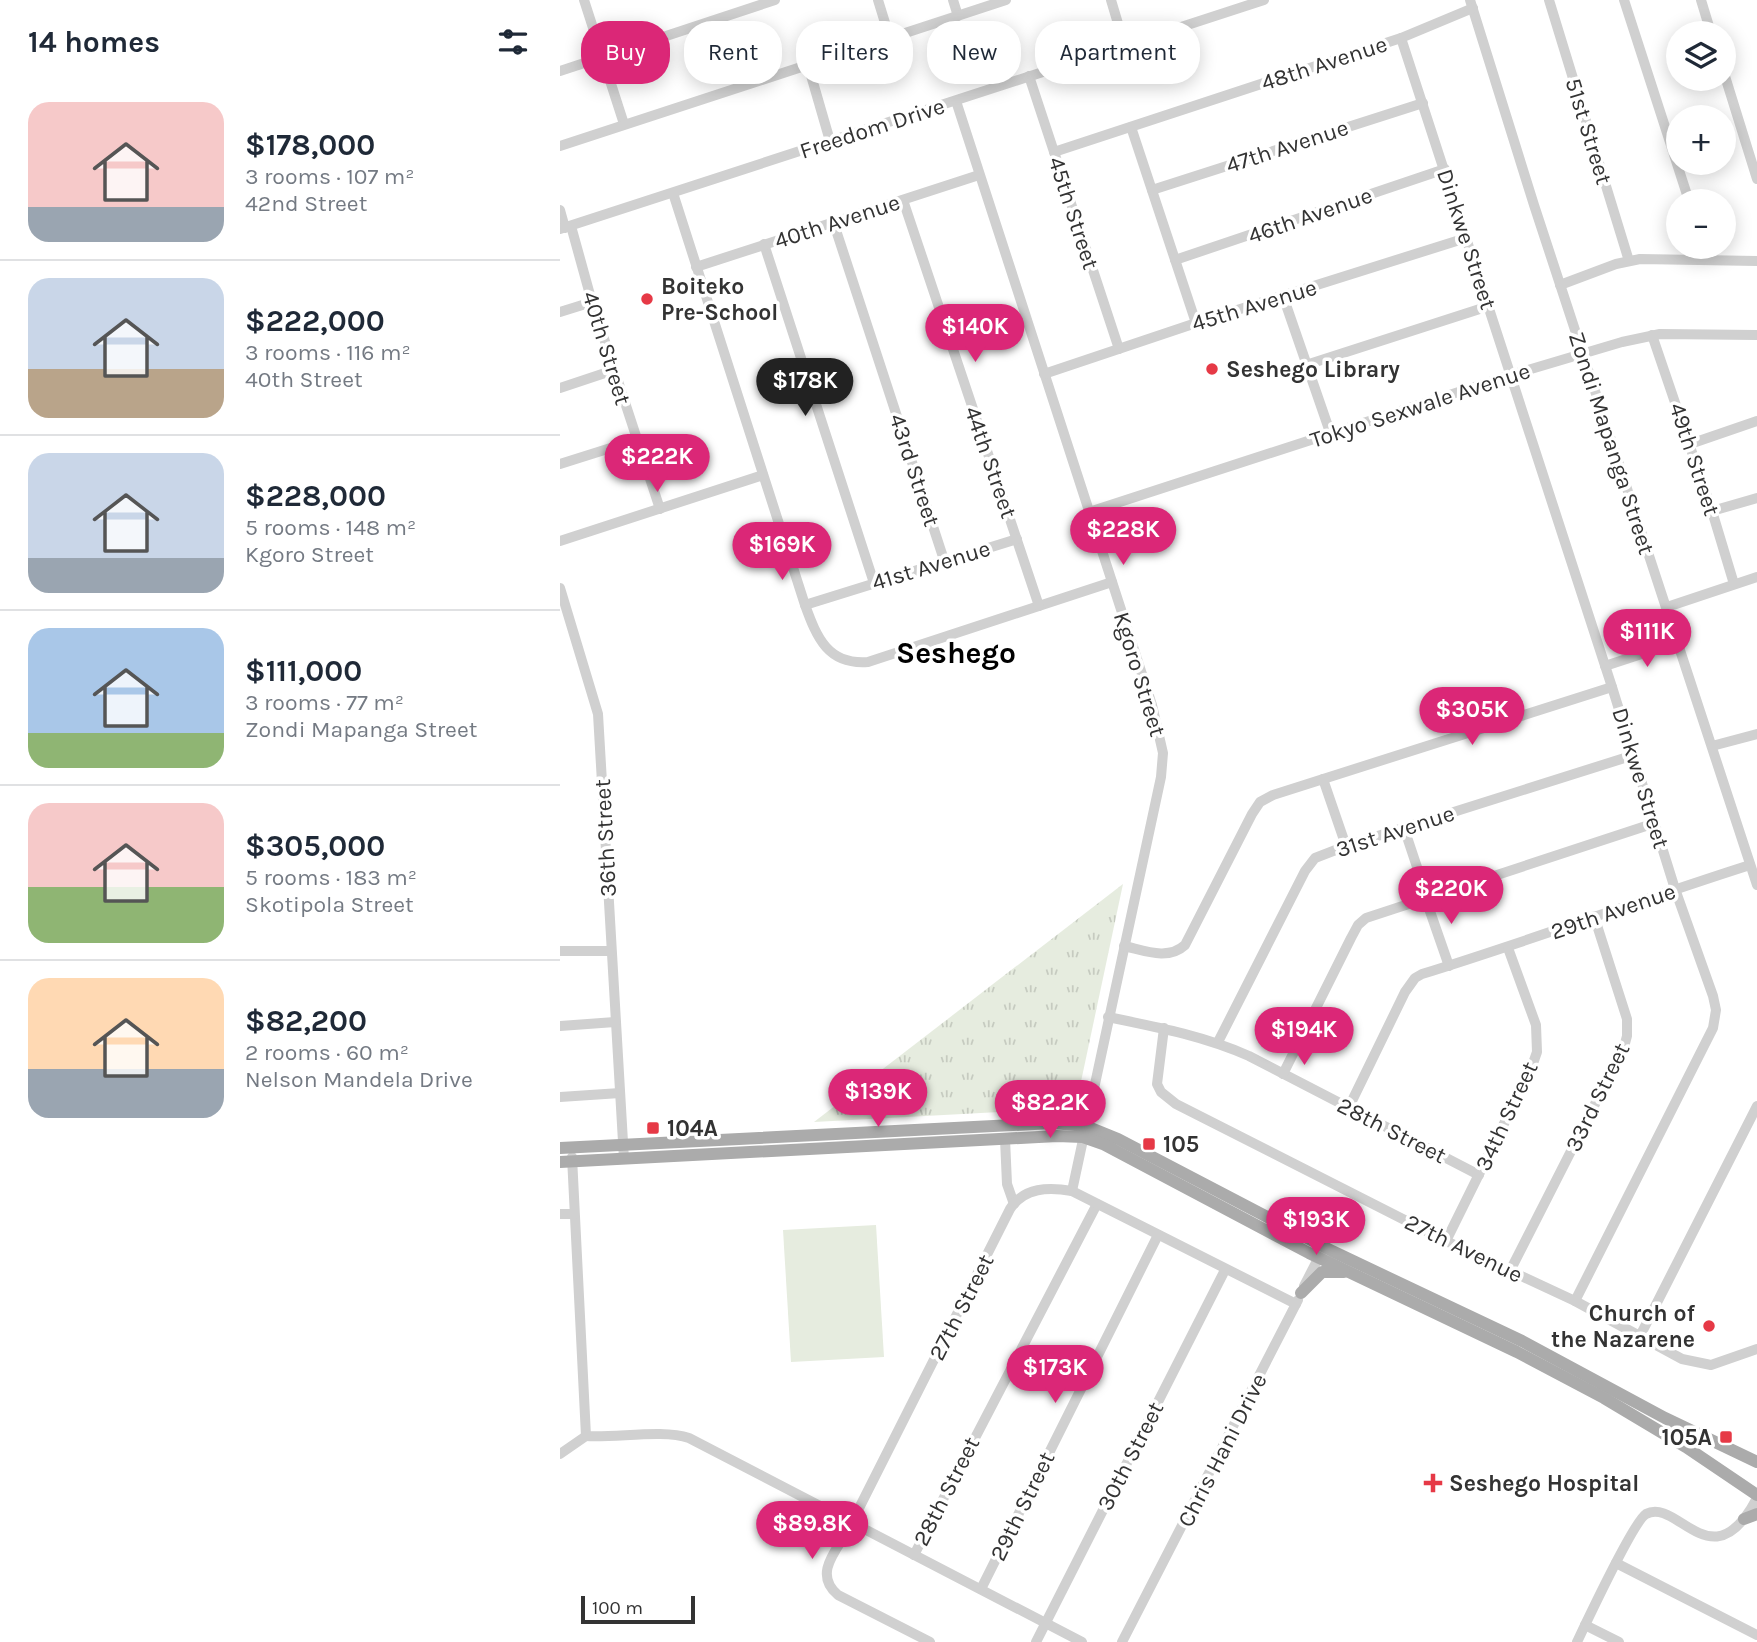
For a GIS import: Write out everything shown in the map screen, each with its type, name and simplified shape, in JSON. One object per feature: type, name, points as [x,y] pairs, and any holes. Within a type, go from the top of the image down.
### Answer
[{"type":"main road","points":[[566,1148],[1053,1123],[1085,1131],[1125,1142],[1322,1252],[1522,1341],[1665,1418],[1757,1462]]},
{"type":"main road","points":[[566,1162],[1057,1136],[1085,1131]]},
{"type":"main road","points":[[1322,1252],[1351,1273],[1483,1334],[1604,1398],[1686,1447],[1757,1497]]},
{"type":"main road","points":[[1298,1298],[1322,1272],[1351,1273]]},
{"type":"main road","points":[[1744,1519],[1757,1514]]},
{"type":"street","points":[[584,0],[591,21]]},
{"type":"street","points":[[670,35],[775,0]]},
{"type":"street","points":[[877,0],[884,21]]},
{"type":"street","points":[[953,0],[958,16]]},
{"type":"street","points":[[913,31],[1006,0]]},
{"type":"street","points":[[1111,0],[1117,21]]},
{"type":"street","name":"Freedom Drive","points":[[1200,22],[1264,0]]},
{"type":"street","name":"51st Street","points":[[1549,0],[1629,261]]},
{"type":"street","points":[[1624,0],[1685,189]]},
{"type":"street","points":[[1701,0],[1707,21]]},
{"type":"street","name":"48th Avenue","points":[[1054,152],[1401,38],[1471,4]]},
{"type":"street","name":"Zondi Mapanga Street","points":[[1471,4],[1560,285],[1757,885]]},
{"type":"street","name":"Dinkwe Street","points":[[1401,38],[1716,1010],[1713,1028],[1575,1301]]},
{"type":"street","points":[[560,71],[581,64]]},
{"type":"street","points":[[560,146],[796,69]]},
{"type":"street","name":"Freedom Drive","points":[[565,228],[1035,74]]},
{"type":"street","name":"45th Street","points":[[1029,76],[1119,349]]},
{"type":"street","points":[[611,84],[624,124]]},
{"type":"street","points":[[814,84],[830,141]]},
{"type":"street","points":[[1730,91],[1757,179]]},
{"type":"street","name":"Kgoro Street","points":[[957,101],[1152,705],[1163,753],[1161,777],[1072,1191]]},
{"type":"street","name":"47th Avenue","points":[[1152,190],[1423,103]]},
{"type":"street","points":[[1131,127],[1196,323]]},
{"type":"street","name":"46th Avenue","points":[[1175,260],[1445,169]]},
{"type":"street","name":"40th Avenue","points":[[696,267],[979,175]]},
{"type":"street","points":[[673,193],[805,605],[820,642],[839,658],[859,663],[868,662],[1112,582]]},
{"type":"street","name":"44th Street","points":[[903,200],[1039,606]]},
{"type":"street","name":"40th Street","points":[[560,209],[660,509]]},
{"type":"street","name":"43rd Street","points":[[833,221],[944,560]]},
{"type":"street","name":"45th Avenue","points":[[1044,374],[1466,238]]},
{"type":"street","points":[[764,244],[874,583]]},
{"type":"street","points":[[1560,285],[1629,261],[1757,261]]},
{"type":"street","points":[[1283,296],[1331,435]]},
{"type":"street","points":[[560,312],[592,302]]},
{"type":"street","points":[[1306,365],[1489,306]]},
{"type":"street","name":"Tokyo Sexwale Avenue","points":[[1089,512],[1582,352],[1652,335],[1757,335]]},
{"type":"street","name":"49th Street","points":[[1652,335],[1734,584]]},
{"type":"street","points":[[560,388],[614,370]]},
{"type":"street","points":[[1690,444],[1757,421]]},
{"type":"street","points":[[560,464],[636,440]]},
{"type":"street","points":[[560,541],[763,475]]},
{"type":"street","points":[[1712,511],[1757,498]]},
{"type":"street","name":"41st Avenue","points":[[805,605],[1017,539]]},
{"type":"street","points":[[1667,607],[1757,577]]},
{"type":"street","name":"36th Street","points":[[560,588],[598,715],[624,1158]]},
{"type":"street","points":[[1605,666],[1678,642]]},
{"type":"street","points":[[1124,946],[1164,954],[1180,950],[1190,938],[1258,805],[1273,795],[1612,687]]},
{"type":"street","points":[[1712,746],[1757,734]]},
{"type":"street","name":"31st Avenue","points":[[1218,1042],[1304,871],[1315,858],[1634,755]]},
{"type":"street","points":[[1323,779],[1346,846]]},
{"type":"street","points":[[1283,1074],[1358,925],[1376,913],[1656,824]]},
{"type":"street","points":[[1404,828],[1449,966]]},
{"type":"street","name":"29th Avenue","points":[[1349,1107],[1410,985],[1422,974],[1508,948],[1594,916],[1750,865]]},
{"type":"street","name":"33rd Street","points":[[1510,1270],[1628,1036],[1627,1019],[1594,916]]},
{"type":"street","name":"34th Street","points":[[1446,1241],[1531,1069],[1536,1052],[1536,1024],[1508,948]]},
{"type":"street","points":[[560,951],[611,951]]},
{"type":"street","name":"28th Street","points":[[1108,1017],[1218,1042],[1479,1175]]},
{"type":"street","points":[[560,1026],[615,1022]]},
{"type":"street","name":"27th Avenue","points":[[1164,1028],[1157,1076],[1161,1092],[1168,1098],[1446,1241],[1575,1301],[1682,1359],[1711,1364],[1757,1349]]},
{"type":"street","points":[[560,1097],[620,1093]]},
{"type":"street","points":[[1640,1336],[1757,1106]]},
{"type":"street","points":[[1005,1139],[1007,1184],[1014,1204],[1034,1191],[1072,1191],[1225,1270],[1298,1298]]},
{"type":"street","points":[[566,1148],[574,1214],[586,1436]]},
{"type":"street","name":"27th Street","points":[[930,1642],[832,1590],[826,1577],[826,1567],[1014,1204]]},
{"type":"street","name":"28th Street","points":[[914,1555],[1097,1204]]},
{"type":"street","points":[[560,1214],[574,1214]]},
{"type":"street","name":"29th Street","points":[[981,1589],[1158,1235]]},
{"type":"street","name":"Chris Hani Drive","points":[[1122,1642],[1322,1252]]},
{"type":"street","name":"30th Street","points":[[1036,1642],[1225,1270]]},
{"type":"street","points":[[560,1454],[586,1436],[682,1435],[1082,1642]]},
{"type":"street","points":[[1577,1642],[1616,1563],[1643,1516],[1655,1513],[1664,1515],[1710,1538],[1725,1535],[1737,1527],[1757,1497]]},
{"type":"street","points":[[1616,1563],[1757,1635]]},
{"type":"street","points":[[1585,1625],[1619,1642]]},
{"type":"green space","points":[[1123,884],[1079,1091],[1057,1109],[814,1122]]},
{"type":"green space","points":[[876,1225],[884,1357],[791,1362],[783,1230]]},
{"type":"place","name":"Boiteko Pre-School","points":[[647,299]]},
{"type":"place","name":"Seshego Library","points":[[1212,369]]},
{"type":"place","name":"104A","points":[[653,1128]]},
{"type":"place","name":"105","points":[[1149,1144]]},
{"type":"place","name":"Church of the Nazarene","points":[[1709,1326]]},
{"type":"place","name":"105A","points":[[1726,1437]]},
{"type":"place","name":"Seshego Hospital","points":[[1433,1483]]},
{"type":"district","name":"Seshego","points":[[956,653]]}]
